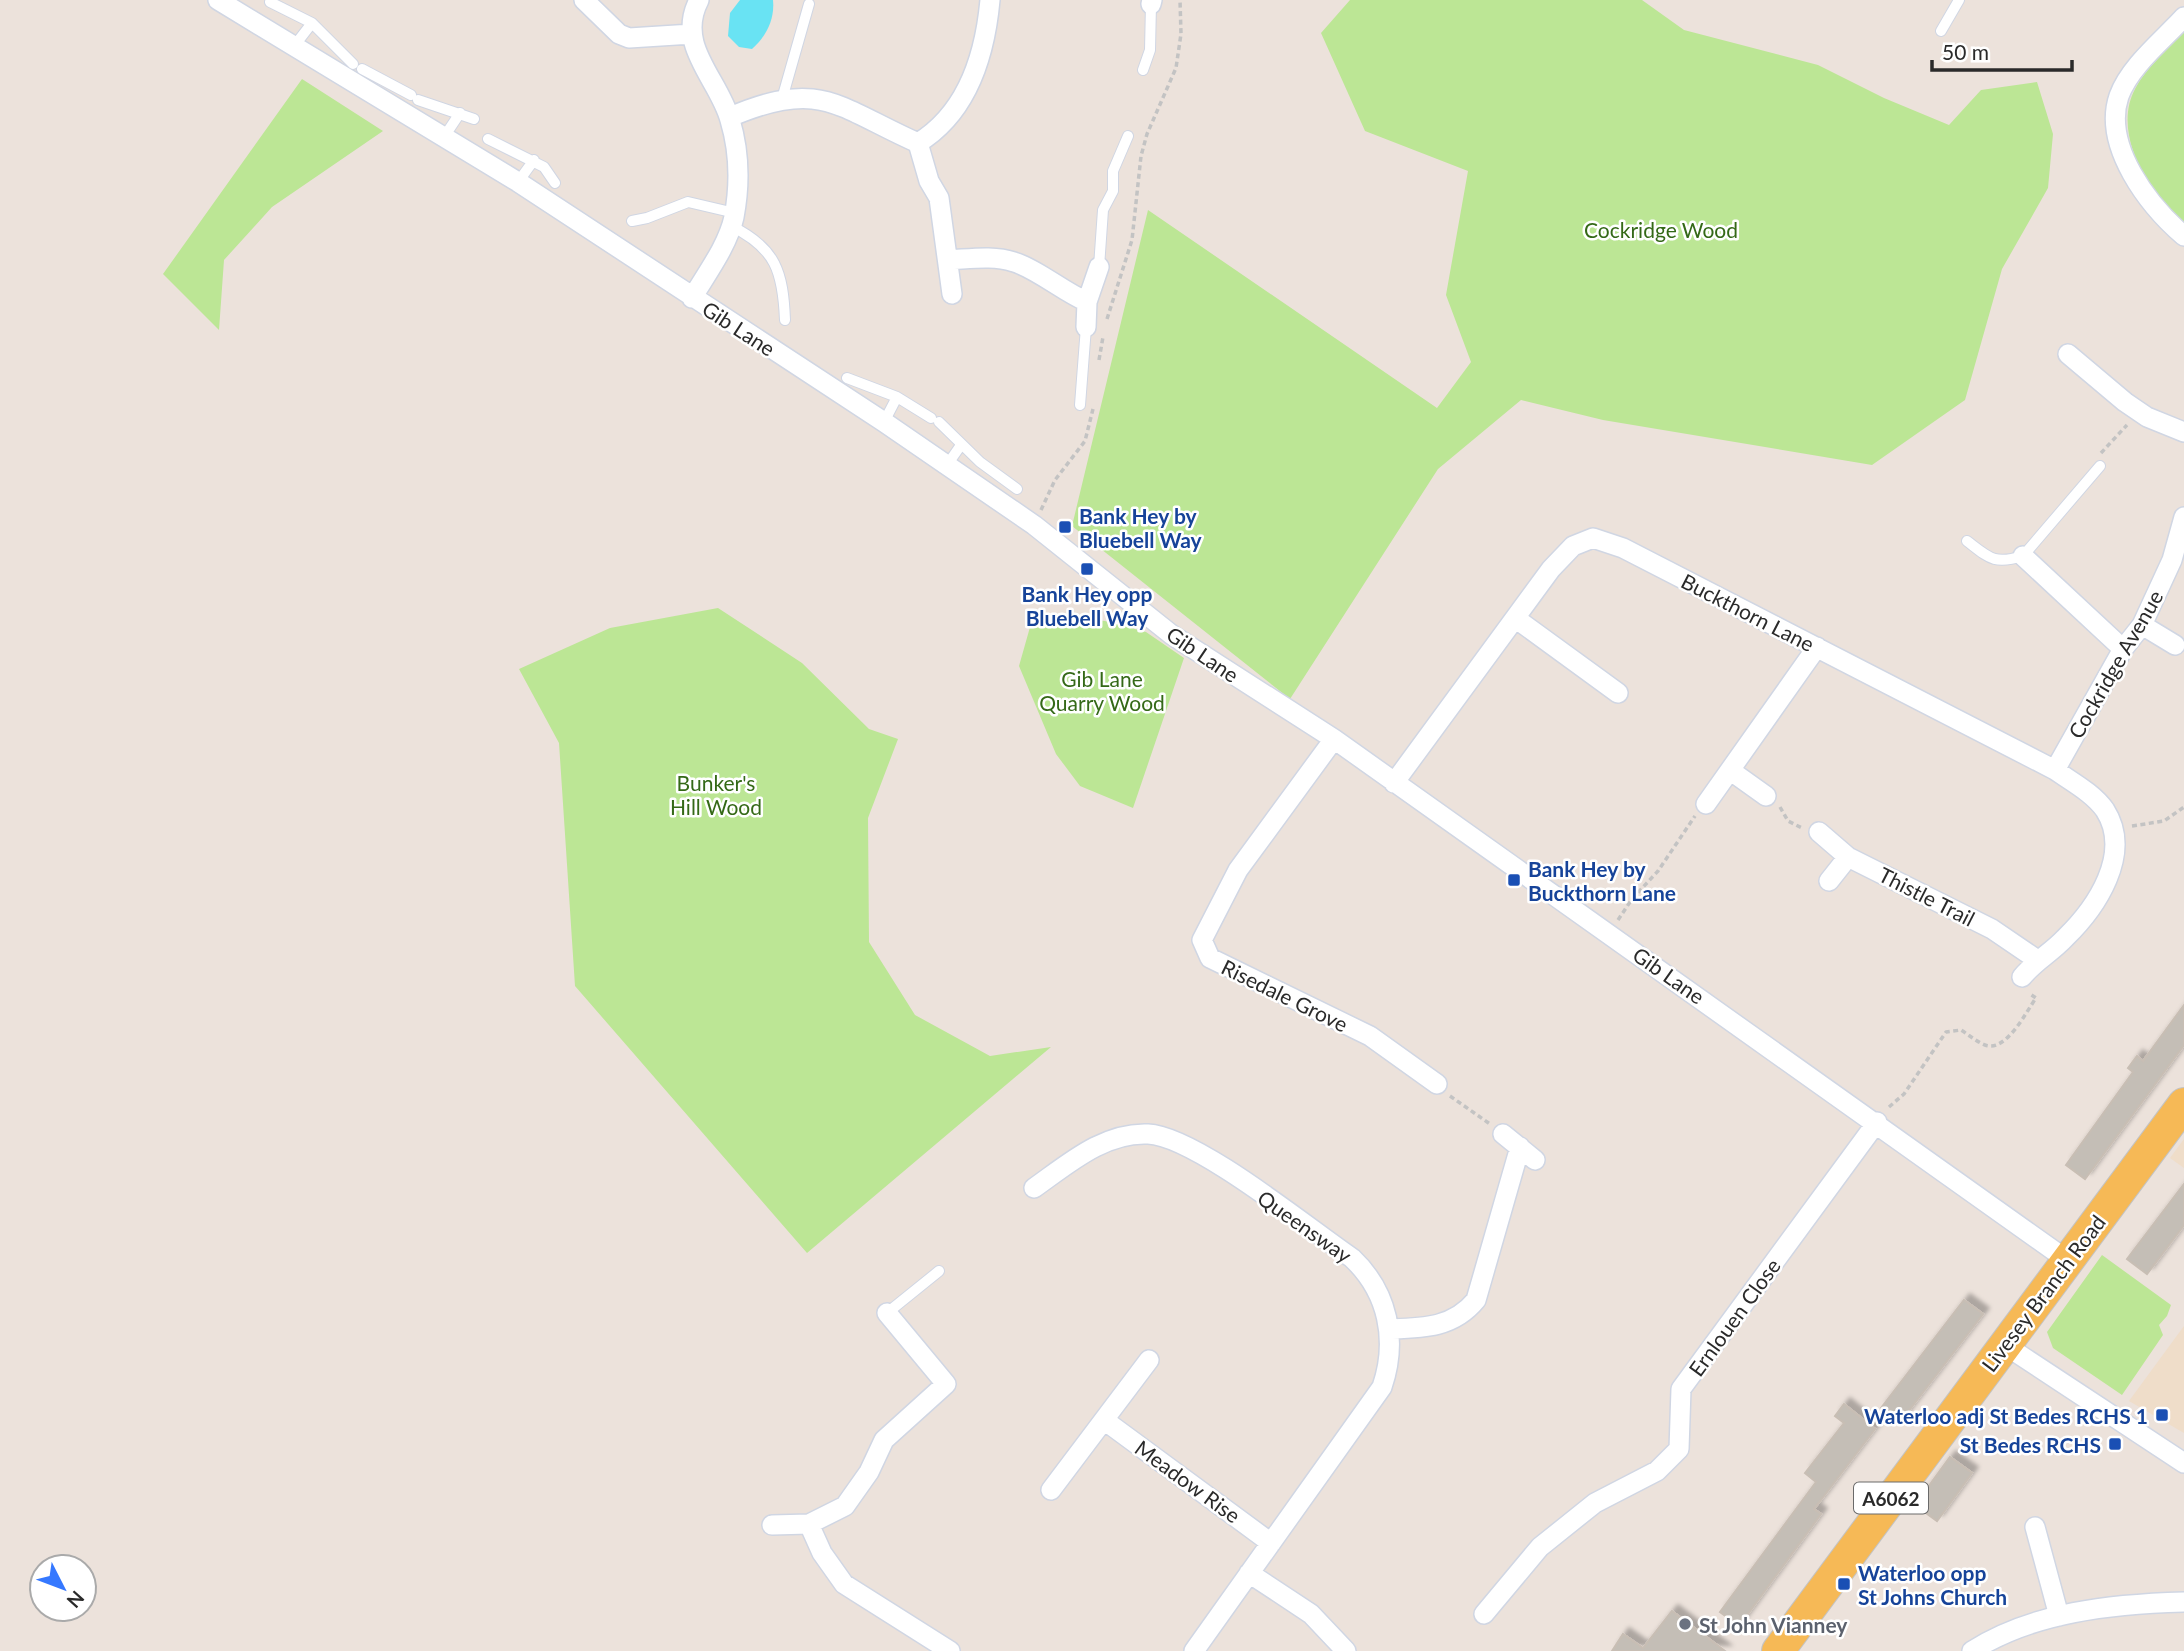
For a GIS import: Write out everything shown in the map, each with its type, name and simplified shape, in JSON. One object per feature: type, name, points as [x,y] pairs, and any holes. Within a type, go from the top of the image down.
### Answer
[{"type":"main road","name":"Livesey Branch Road","points":[[1777,1651],[2184,1104]]},
{"type":"street","name":"Gib Lane","points":[[218,0],[518,182],[884,422],[1034,525],[1172,635],[1334,739],[1877,1122],[2067,1261]]},
{"type":"street","points":[[584,0],[610,26],[629,38],[692,34]]},
{"type":"street","points":[[692,298],[733,220],[737,154],[730,117],[696,54],[692,34],[694,11],[699,0]]},
{"type":"street","points":[[918,144],[938,130],[959,104],[982,48],[990,0]]},
{"type":"street","points":[[2184,17],[2130,78],[2119,96],[2117,115],[2122,148],[2138,183],[2184,236]]},
{"type":"street","points":[[730,117],[782,99],[816,98],[861,114],[918,144],[929,181],[939,198],[952,294]]},
{"type":"street","points":[[948,260],[994,258],[1015,262],[1061,291],[1087,302]]},
{"type":"street","points":[[1095,331],[1087,302],[1099,267]]},
{"type":"street","points":[[2068,354],[2140,412],[2184,432]]},
{"type":"street","name":"Cockridge Avenue","points":[[2055,770],[2123,649],[2142,625],[2172,561],[2184,517]]},
{"type":"street","name":"Buckthorn Lane","points":[[1394,783],[1551,569],[1573,546],[1593,538],[1623,548],[2055,770],[2098,802],[2112,828]]},
{"type":"street","points":[[2023,556],[2123,649]]},
{"type":"street","points":[[1515,618],[1618,693]]},
{"type":"street","points":[[2142,625],[2180,648]]},
{"type":"street","points":[[1706,804],[1817,647]]},
{"type":"street","name":"Risedale Grove","points":[[1334,739],[1238,870],[1202,940],[1210,958],[1370,1036],[1437,1084]]},
{"type":"street","points":[[1731,771],[1766,796]]},
{"type":"street","points":[[2022,977],[2036,959],[2075,928],[2102,888],[2115,855],[2112,828]]},
{"type":"street","name":"Thistle Trail","points":[[1819,832],[1848,857],[1992,929],[2036,959]]},
{"type":"street","points":[[1829,881],[1848,857]]},
{"type":"street","name":"Ernlouen Close","points":[[1484,1614],[1540,1547],[1595,1503],[1657,1471],[1679,1449],[1681,1389],[1877,1122]]},
{"type":"street","points":[[1389,1329],[1443,1325],[1467,1311],[1476,1300],[1527,1153],[1503,1133]]},
{"type":"street","name":"Queensway","points":[[1035,1188],[1084,1152],[1121,1138],[1148,1134],[1182,1143],[1352,1258],[1364,1269],[1381,1296],[1389,1329],[1387,1372],[1382,1387],[1194,1651]]},
{"type":"street","points":[[772,1525],[809,1524],[845,1506],[869,1472],[884,1440],[946,1384],[887,1313]]},
{"type":"street","points":[[2005,1345],[2184,1463]]},
{"type":"street","points":[[1051,1490],[1149,1360]]},
{"type":"street","name":"Meadow Rise","points":[[1104,1420],[1271,1543]]},
{"type":"street","points":[[809,1524],[822,1552],[844,1584],[950,1651]]},
{"type":"street","points":[[2035,1527],[2059,1616]]},
{"type":"street","points":[[1249,1573],[1311,1614],[1346,1651]]},
{"type":"street","points":[[1972,1651],[1998,1634],[2059,1616],[2134,1604],[2184,1602]]},
{"type":"lane","points":[[1941,31],[1959,0]]},
{"type":"lane","points":[[270,2],[312,23],[358,66],[414,97],[474,119]]},
{"type":"lane","points":[[1143,70],[1150,50],[1152,2]]},
{"type":"lane","points":[[782,99],[809,4]]},
{"type":"lane","points":[[295,45],[312,23]]},
{"type":"lane","points":[[378,98],[389,82]]},
{"type":"lane","points":[[444,137],[460,113]]},
{"type":"lane","points":[[1099,267],[1103,210],[1113,191],[1113,171],[1128,136]]},
{"type":"lane","points":[[488,138],[534,160],[550,172],[555,183]]},
{"type":"lane","points":[[518,182],[534,160]]},
{"type":"lane","points":[[632,221],[688,202],[733,220],[755,237],[774,262],[784,295],[785,320]]},
{"type":"lane","points":[[1080,405],[1095,331]]},
{"type":"lane","points":[[847,378],[897,397],[935,420],[961,446],[1017,489]]},
{"type":"lane","points":[[884,422],[897,397]]},
{"type":"lane","points":[[947,466],[961,446]]},
{"type":"lane","points":[[1966,541],[1990,559],[2005,562],[2023,556],[2100,466]]},
{"type":"lane","points":[[887,1313],[939,1271]]},
{"type":"path","points":[[1106,322],[1132,240],[1141,156],[1147,134],[1176,68],[1181,34],[1181,0]]},
{"type":"path","points":[[1095,331],[1098,370]]},
{"type":"path","points":[[1034,525],[1055,480],[1085,441],[1095,403]]},
{"type":"path","points":[[2100,466],[2096,458],[2140,412]]},
{"type":"path","points":[[1766,796],[1775,799],[1794,827],[1819,832]]},
{"type":"path","points":[[1610,933],[1632,899],[1658,871],[1706,804]]},
{"type":"path","points":[[2112,828],[2152,825],[2173,816],[2184,807]]},
{"type":"path","points":[[1877,1122],[1904,1094],[1947,1032],[1961,1030],[1991,1046],[2007,1038],[2036,998],[2016,985],[2022,977]]},
{"type":"path","points":[[1437,1084],[1503,1133]]},
{"type":"shaded area","points":[[2184,1139],[2184,1168],[2170,1158]]},
{"type":"shaded area","points":[[2184,1326],[2184,1433],[2129,1401]]},
{"type":"green space","name":"Cockridge Wood","points":[[1350,0],[1642,0],[1684,30],[1818,65],[1884,98],[1949,125],[1981,90],[2037,82],[2053,134],[2048,188],[2002,269],[1965,400],[1872,465],[1603,420],[1521,400],[1438,469],[1290,699],[1072,526],[1148,210],[1437,408],[1471,362],[1446,295],[1468,171],[1365,131],[1321,33]]},
{"type":"green space","points":[[2184,32],[2184,226],[2147,181],[2131,144],[2128,125],[2129,107],[2135,89],[2151,66]]},
{"type":"green space","points":[[302,79],[383,131],[272,207],[224,260],[219,330],[163,274]]},
{"type":"green space","name":"Bunker's Hill Wood","points":[[718,608],[802,663],[869,729],[898,739],[868,818],[869,942],[915,1015],[990,1056],[1051,1047],[807,1253],[575,986],[559,743],[519,669],[610,628]]},
{"type":"green space","name":"Gib Lane Quarry Wood","points":[[1034,613],[1105,621],[1146,632],[1184,658],[1133,808],[1080,786],[1056,754],[1019,666]]},
{"type":"green space","points":[[2102,1255],[2171,1305],[2167,1316],[2159,1325],[2163,1335],[2122,1395],[2053,1348],[2047,1332]]},
{"type":"water","points":[[740,0],[773,0],[773,14],[768,27],[752,49],[739,47],[728,36],[730,13]]},
{"type":"building","points":[[2184,1005],[2184,1045],[2085,1179],[2066,1165],[2133,1072],[2128,1068],[2137,1056],[2143,1061]]},
{"type":"building","points":[[2184,1184],[2184,1225],[2147,1274],[2127,1259]]},
{"type":"building","points":[[1964,1300],[1983,1314],[1900,1422],[1881,1408]]},
{"type":"building","points":[[1844,1404],[1875,1429],[1814,1509],[1821,1514],[1739,1626],[1720,1612],[1816,1482],[1805,1473],[1844,1423],[1835,1416]]},
{"type":"building","points":[[1950,1457],[1972,1473],[1937,1521],[1915,1505]]},
{"type":"building","points":[[1672,1611],[1725,1651],[1612,1651],[1623,1634],[1643,1648]]},
{"type":"place","name":"Bank Hey by Bluebell Way","points":[[1065,527]]},
{"type":"place","name":"Bank Hey opp Bluebell Way","points":[[1087,569]]},
{"type":"place","name":"Bank Hey by Buckthorn Lane","points":[[1514,880]]},
{"type":"place","name":"Waterloo adj St Bedes RCHS 1","points":[[2162,1415]]},
{"type":"place","name":"St Bedes RCHS","points":[[2115,1444]]},
{"type":"place","name":"Waterloo opp St Johns Church","points":[[1844,1584]]},
{"type":"place","name":"St John Vianney","points":[[1685,1624]]}]
